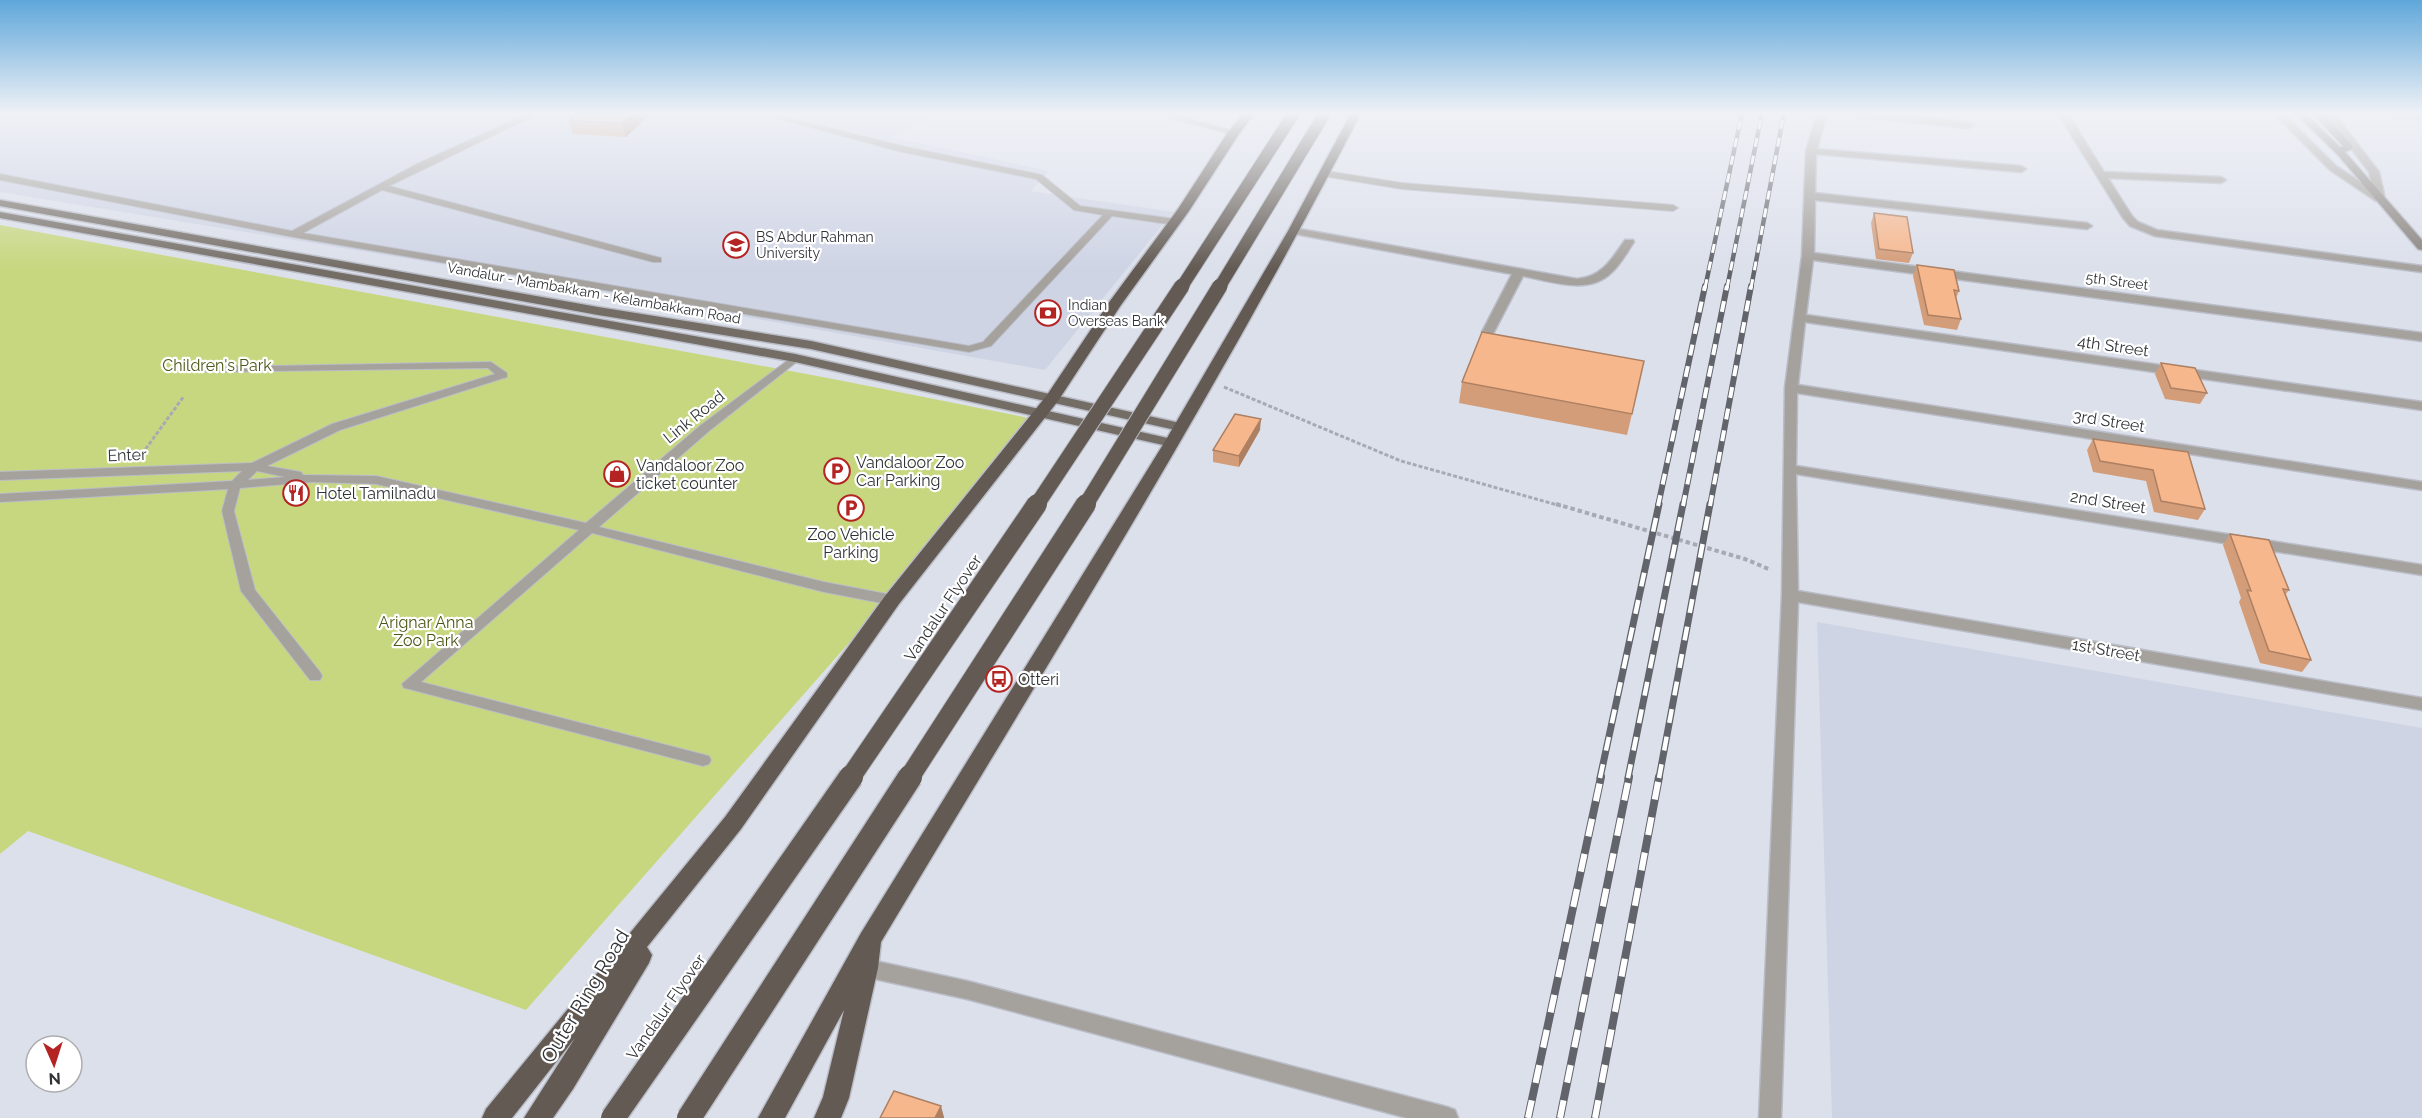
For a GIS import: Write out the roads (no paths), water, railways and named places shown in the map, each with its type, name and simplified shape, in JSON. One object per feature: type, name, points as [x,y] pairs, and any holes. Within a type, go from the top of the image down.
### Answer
[{"type":"highway","points":[[495,1118],[733,823],[892,600],[1053,398],[1115,304],[1175,222],[1212,165]]},
{"type":"highway","name":"Vandalur Flyover","points":[[613,1118],[1028,518],[1149,339],[1261,165]]},
{"type":"highway","points":[[689,1118],[1114,461],[1293,165]]},
{"type":"highway","points":[[771,1118],[869,940],[1176,435],[1330,165]]},
{"type":"highway","name":"Outer Ring Road","points":[[537,1118],[564,1080],[674,898]]},
{"type":"highway","points":[[827,1118],[836,1098],[866,968],[869,940]]},
{"type":"main road","name":"Vandalur - Mambakkam - Kelambakkam Road","points":[[0,203],[598,310],[811,345],[1053,398],[1176,435]]},
{"type":"main road","name":"Vandalur - Mambakkam - Kelambakkam Road","points":[[0,215],[795,358],[1040,414],[1176,435]]},
{"type":"street","points":[[1770,1118],[1790,589],[1791,388],[1808,256],[1811,165]]},
{"type":"street","points":[[1968,165],[2021,170]]},
{"type":"street","points":[[2097,165],[2128,218],[2134,224],[2149,231],[2422,269]]},
{"type":"street","points":[[2330,165],[2380,199]]},
{"type":"street","points":[[2351,165],[2422,247]]},
{"type":"street","points":[[2369,165],[2374,172],[2380,199]]},
{"type":"street","points":[[2103,175],[2221,180]]},
{"type":"street","points":[[1810,196],[2086,226]]},
{"type":"street","points":[[1294,231],[1577,282],[1595,281],[1604,277],[1629,242]]},
{"type":"street","name":"5th Street","points":[[1808,256],[2422,336]]},
{"type":"street","points":[[1488,332],[1519,272]]},
{"type":"street","name":"4th Street","points":[[1800,318],[2422,406]]},
{"type":"street","name":"3rd Street","points":[[1791,388],[2422,486]]},
{"type":"street","name":"2nd Street","points":[[1789,469],[2422,570]]},
{"type":"street","name":"1st Street","points":[[1790,589],[2422,704]]},
{"type":"street","points":[[866,968],[967,990],[1447,1118]]},
{"type":"lane","points":[[293,234],[422,165]]},
{"type":"lane","points":[[981,165],[1039,177],[1077,208],[1175,222]]},
{"type":"lane","points":[[1326,174],[1402,186],[1673,208]]},
{"type":"lane","points":[[0,177],[293,234],[969,349],[987,344],[1109,214]]},
{"type":"lane","points":[[380,187],[657,260]]},
{"type":"lane","name":"Link Road","points":[[703,760],[409,684],[705,428],[795,358]]},
{"type":"lane","points":[[208,369],[491,365],[503,375],[336,427],[254,467],[235,485],[228,511],[248,591],[315,676]]},
{"type":"lane","points":[[254,467],[313,477],[376,480],[588,528],[824,587],[892,600]]},
{"type":"lane","name":"Enter","points":[[0,476],[254,467]]},
{"type":"lane","points":[[0,498],[235,485],[313,477]]},
{"type":"railway","points":[[1705,288],[1731,165]]},
{"type":"railway","points":[[1727,288],[1752,165]]},
{"type":"railway","points":[[1751,288],[1774,165]]},
{"type":"railway","points":[[1658,506],[1705,286]]},
{"type":"railway","points":[[1683,506],[1727,286]]},
{"type":"railway","points":[[1710,506],[1751,286]]},
{"type":"railway","points":[[1600,778],[1659,504]]},
{"type":"railway","points":[[1628,778],[1683,504]]},
{"type":"railway","points":[[1659,778],[1710,504]]},
{"type":"railway","points":[[1528,1118],[1601,777]]},
{"type":"railway","points":[[1560,1118],[1629,777]]},
{"type":"railway","points":[[1595,1118],[1659,777]]},
{"type":"place","name":"BS Abdur Rahman University","points":[[736,245]]},
{"type":"place","name":"Indian Overseas Bank","points":[[1048,313]]},
{"type":"place","name":"Vandaloor Zoo Car Parking","points":[[837,471]]},
{"type":"place","name":"Vandaloor Zoo ticket counter","points":[[617,474]]},
{"type":"place","name":"Hotel Tamilnadu","points":[[296,493]]},
{"type":"place","name":"Zoo Vehicle Parking","points":[[851,508]]},
{"type":"place","name":"Otteri","points":[[999,679]]},
{"type":"park label","name":"Children's Park","points":[[217,365]]},
{"type":"park label","name":"Arignar Anna Zoo Park","points":[[426,631]]}]
